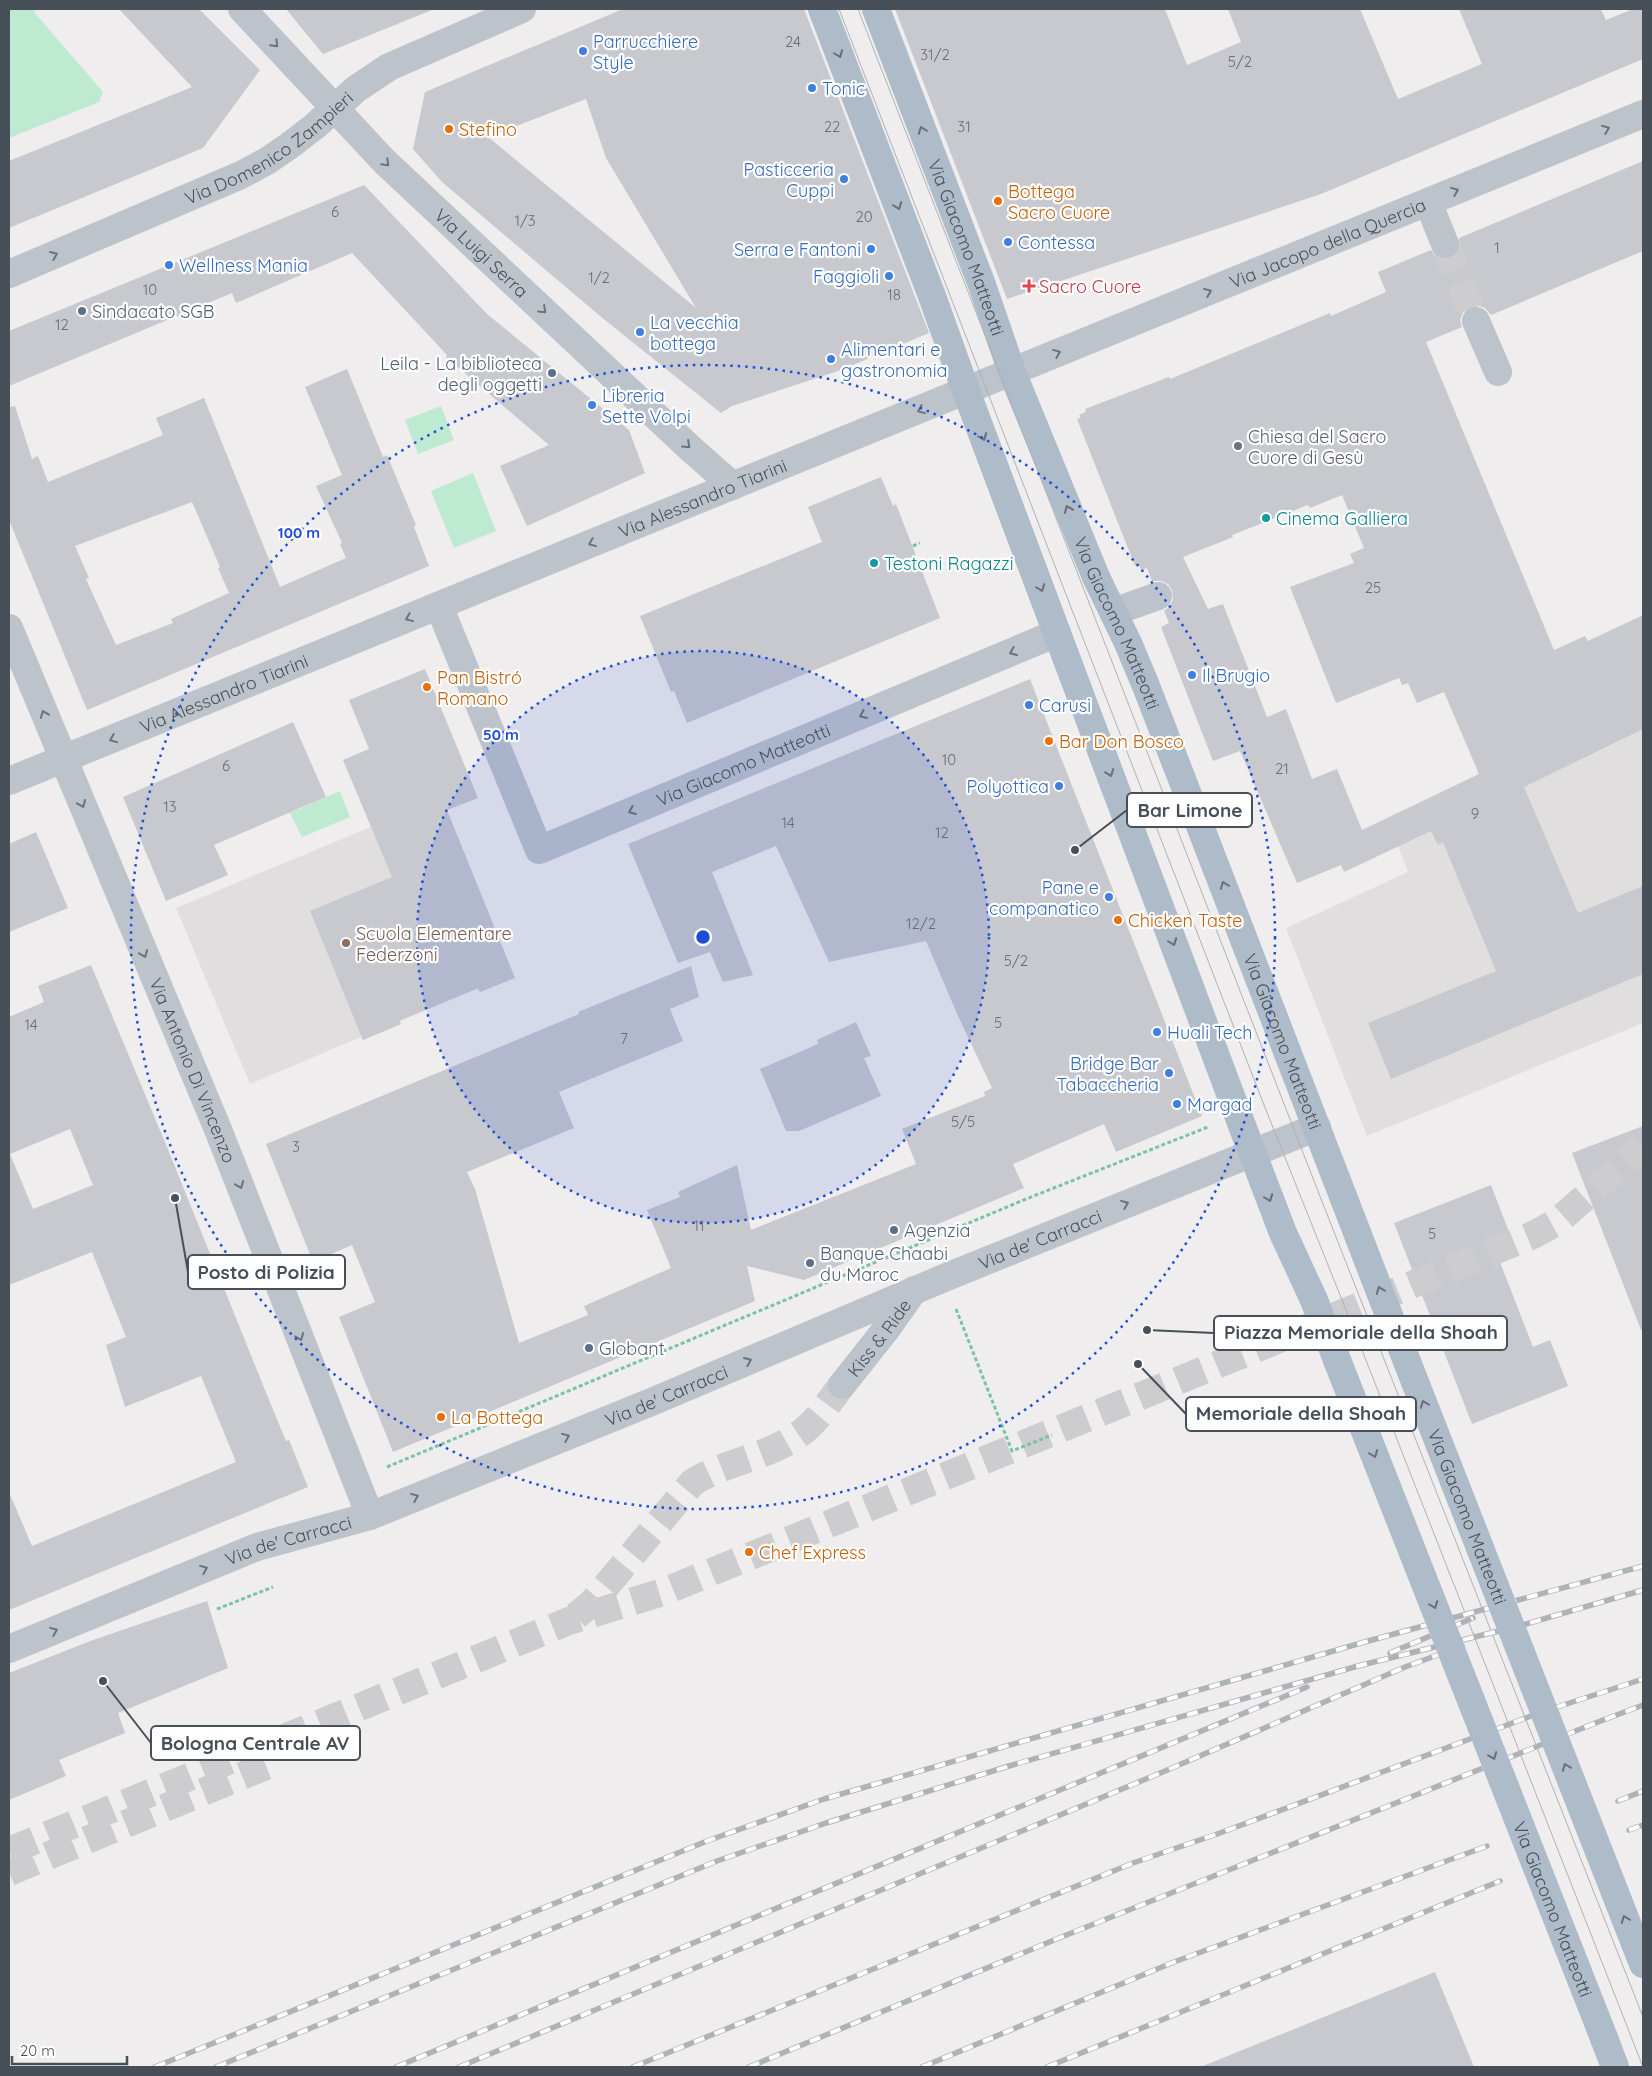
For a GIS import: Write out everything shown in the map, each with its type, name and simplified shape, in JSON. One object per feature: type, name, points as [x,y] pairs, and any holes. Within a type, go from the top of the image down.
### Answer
[{"type":"main road","name":"Via Giacomo Matteotti","points":[[822,9],[935,304],[1252,1152],[1283,1232],[1314,1300],[1616,2067]]},
{"type":"main road","name":"Via Giacomo Matteotti","points":[[876,9],[982,284],[1012,372],[1088,560],[1150,695],[1397,1336],[1643,1964]]},
{"type":"street","name":"Via Luigi Serra","points":[[242,9],[384,161],[684,443],[733,486]]},
{"type":"street","name":"Via Domenico Zampieri","points":[[9,274],[242,175],[289,146],[356,89],[389,67],[522,9]]},
{"type":"street","name":"Via Jacopo della Quercia","points":[[966,391],[1643,114]]},
{"type":"street","points":[[1428,202],[1445,244]]},
{"type":"street","points":[[1476,321],[1498,372]]},
{"type":"street","name":"Via Alessandro Tiarini","points":[[9,781],[966,391]]},
{"type":"street","points":[[1113,612],[1158,596]]},
{"type":"street","name":"Via Giacomo Matteotti","points":[[439,606],[539,850],[1058,633]]},
{"type":"street","name":"Via Antonio Di Vincenzo","points":[[9,628],[219,1132],[370,1516]]},
{"type":"street","name":"Via de' Carracci","points":[[9,1649],[257,1547],[370,1516],[640,1407],[914,1290],[1317,1127]]},
{"type":"street","name":"Kiss & Ride","points":[[842,1385],[888,1327],[914,1290]]},
{"type":"path","points":[[913,546],[920,543]]},
{"type":"path","points":[[382,1469],[1017,1203],[1214,1125]]},
{"type":"path","points":[[953,1302],[1012,1451],[1052,1435]]},
{"type":"path","points":[[217,1609],[272,1587]]},
{"type":"shaded area","points":[[1643,728],[1643,1023],[1367,1136],[1286,928],[1408,872],[1398,846]]},
{"type":"shaded area","name":"Scuola Elementare Federzoni","points":[[371,827],[376,839],[462,848],[515,978],[480,992],[477,989],[400,1021],[401,1024],[363,1040],[361,1037],[250,1084],[176,908]]},
{"type":"green space","points":[[9,9],[37,9],[34,12],[103,92],[99,102],[9,138]]},
{"type":"green space","points":[[441,406],[454,440],[418,454],[405,420]]},
{"type":"green space","points":[[473,473],[496,531],[454,548],[431,491]]},
{"type":"green space","points":[[340,791],[350,817],[302,837],[290,813]]},
{"type":"building","points":[[119,9],[199,9],[260,70],[203,148],[9,228],[9,161],[192,87]]},
{"type":"building","points":[[286,9],[432,9],[432,10],[323,54]]},
{"type":"building","points":[[623,9],[804,9],[929,333],[841,370],[732,406],[721,413],[600,316],[442,182],[413,149],[425,92]],"holes":[[[586,99],[606,158],[696,308],[488,137]]]},
{"type":"building","points":[[895,9],[1165,9],[1187,65],[1241,42],[1228,9],[1360,9],[1398,99],[1482,64],[1459,9],[1601,9],[1606,20],[1633,9],[1643,9],[1643,59],[1321,194],[1007,299]]},
{"type":"building","points":[[1643,161],[1643,251],[1491,315],[1485,308],[1477,305],[1470,307],[1463,312],[1460,320],[1462,327],[1426,342],[1554,650],[1585,636],[1588,641],[1643,615],[1643,729],[1524,787],[1578,913],[1643,886],[1643,974],[1391,1079],[1368,1023],[1496,971],[1443,842],[1438,845],[1431,831],[1344,872],[1341,865],[1297,883],[1240,751],[1213,761],[1161,627],[1169,623],[1164,611],[1170,606],[1173,599],[1172,590],[1168,584],[1161,581],[1152,581],[1147,568],[1141,570],[1139,565],[1135,566],[1077,419],[1081,418],[1079,415],[1086,412],[1085,409],[1169,377],[1170,379],[1330,313],[1331,316],[1386,292],[1378,272],[1431,250],[1435,256],[1442,259],[1451,258],[1457,254],[1460,247],[1459,238]],"holes":[[[1342,495],[1364,548],[1350,554],[1354,563],[1290,587],[1336,703],[1399,678],[1402,685],[1408,683],[1417,703],[1444,692],[1479,774],[1362,830],[1337,769],[1312,779],[1286,709],[1267,717],[1223,604],[1208,609],[1183,557],[1308,505],[1310,508]]]},
{"type":"building","points":[[364,185],[487,314],[629,430],[645,473],[527,526],[500,466],[549,445],[446,357],[447,355],[352,253],[236,303],[232,293],[9,386],[9,331]]},
{"type":"building","points":[[347,369],[383,457],[387,455],[416,525],[414,527],[429,566],[87,710],[9,520],[9,407],[15,406],[32,459],[38,456],[48,482],[163,435],[156,418],[204,398],[280,587],[346,558],[340,544],[342,543],[316,486],[342,475],[305,387]],"holes":[[[192,502],[220,567],[218,568],[229,593],[171,619],[173,623],[116,645],[86,579],[89,578],[75,546]]]},
{"type":"building","points":[[881,477],[893,506],[896,504],[940,618],[687,723],[674,691],[671,692],[640,616],[822,542],[808,507]]},
{"type":"building","points":[[425,669],[478,798],[447,810],[515,978],[480,992],[478,988],[399,1021],[401,1024],[363,1040],[310,911],[392,877],[343,760],[369,749],[349,700]]},
{"type":"building","points":[[1030,679],[1202,1116],[1116,1152],[1104,1124],[1013,1164],[1024,1188],[804,1280],[747,1266],[755,1301],[393,1452],[339,1317],[375,1302],[352,1245],[313,1262],[266,1144],[691,966],[699,997],[670,1009],[683,1041],[559,1092],[574,1128],[467,1172],[475,1189],[519,1343],[588,1315],[584,1306],[671,1268],[647,1210],[680,1197],[678,1192],[737,1165],[751,1230],[916,1164],[902,1129],[985,1096],[984,1092],[992,1088],[958,1016],[926,941],[829,962],[776,846],[712,872],[753,975],[723,982],[710,952],[678,963],[628,844]]},
{"type":"building","points":[[293,722],[326,797],[214,845],[228,875],[166,901],[123,797]]},
{"type":"building","points":[[36,832],[68,908],[9,932],[9,844]]},
{"type":"building","points":[[91,965],[286,1441],[289,1440],[308,1487],[9,1610],[9,1492],[32,1546],[236,1462],[201,1376],[125,1407],[106,1345],[126,1337],[92,1252],[9,1285],[9,1017],[44,1002],[38,986]],"holes":[[[70,1129],[93,1185],[33,1209],[10,1154]]]},
{"type":"building","points":[[856,1022],[871,1056],[864,1058],[881,1096],[799,1131],[786,1131],[760,1069],[818,1044],[817,1040]]},
{"type":"building","points":[[1643,1126],[1643,1330],[1641,1330],[1572,1153]]},
{"type":"building","points":[[1491,1185],[1509,1232],[1491,1239],[1533,1347],[1550,1340],[1568,1386],[1472,1424],[1394,1223]]},
{"type":"building","points":[[207,1601],[228,1668],[118,1713],[125,1733],[59,1760],[66,1776],[9,1800],[9,1673],[93,1640]]},
{"type":"building","points":[[1435,1972],[1474,2067],[1203,2067],[1203,2066]]},
{"type":"tunnel","points":[[1445,244],[1476,321]]},
{"type":"tunnel","points":[[9,1851],[569,1621],[663,1592],[1533,1235],[1557,1222],[1643,1146]]},
{"type":"tunnel","points":[[576,1616],[592,1603],[692,1483],[717,1470],[770,1450],[795,1437],[815,1420],[842,1385]]},
{"type":"tunnel","points":[[9,1872],[266,1766]]},
{"type":"tram line","points":[[839,9],[1264,1105],[1643,2067]]},
{"type":"tram line","points":[[858,9],[1323,1204],[1643,2017]]},
{"type":"railway","points":[[155,2067],[707,1841],[824,1799],[1361,1643],[1643,1566]]},
{"type":"railway","points":[[1509,1629],[1643,1590]]},
{"type":"railway","points":[[1390,1653],[1473,1618]]},
{"type":"railway","points":[[216,2067],[717,1861],[826,1823],[1009,1766],[1358,1666],[1515,1627]]},
{"type":"railway","points":[[459,2067],[1165,1771],[1405,1667],[1462,1646]]},
{"type":"railway","points":[[633,2067],[1133,1863],[1220,1833],[1539,1713],[1643,1679]]},
{"type":"railway","points":[[396,2067],[1307,1687]]},
{"type":"railway","points":[[749,2067],[1059,1938],[1643,1705]]},
{"type":"railway","points":[[1618,1801],[1643,1791]]},
{"type":"railway","points":[[1629,1830],[1643,1825]]},
{"type":"railway","points":[[922,2067],[1174,1962],[1487,1846]]},
{"type":"railway","points":[[1047,2067],[1500,1881]]},
{"type":"place","name":"Parrucchiere Style","points":[[583,51]]},
{"type":"place","name":"Tonic","points":[[812,88]]},
{"type":"place","name":"Stefino","points":[[449,129]]},
{"type":"place","name":"Pasticceria Cuppi","points":[[844,179]]},
{"type":"place","name":"Bottega Sacro Cuore","points":[[998,201]]},
{"type":"place","name":"Contessa","points":[[1008,242]]},
{"type":"place","name":"Serra e Fantoni","points":[[871,249]]},
{"type":"place","name":"Wellness Mania","points":[[169,265]]},
{"type":"place","name":"Faggioli","points":[[889,276]]},
{"type":"place","name":"Sacro Cuore","points":[[1029,286]]},
{"type":"place","name":"Sindacato SGB","points":[[82,311]]},
{"type":"place","name":"La vecchia bottega","points":[[640,332]]},
{"type":"place","name":"Alimentari e gastronomia","points":[[831,359]]},
{"type":"place","name":"Leila - La biblioteca degli oggetti","points":[[552,373]]},
{"type":"place","name":"Libreria Sette Volpi","points":[[592,405]]},
{"type":"place","name":"Chiesa del Sacro Cuore di Gesù","points":[[1238,446]]},
{"type":"place","name":"Cinema Galliera","points":[[1266,518]]},
{"type":"place","name":"Testoni Ragazzi","points":[[874,563]]},
{"type":"place","name":"Il Brugio","points":[[1192,675]]},
{"type":"place","name":"Pan Bistró Romano","points":[[427,687]]},
{"type":"place","name":"Carusi","points":[[1029,705]]},
{"type":"place","name":"Bar Don Bosco","points":[[1049,741]]},
{"type":"place","name":"Polyottica","points":[[1059,786]]},
{"type":"place","name":"Bar Limone","points":[[1075,850]]},
{"type":"place","name":"Pane e companatico","points":[[1109,897]]},
{"type":"place","name":"Chicken Taste","points":[[1118,920]]},
{"type":"place","name":"Scuola Elementare Federzoni","points":[[346,943]]},
{"type":"place","name":"Huali Tech","points":[[1157,1032]]},
{"type":"place","name":"Bridge Bar Tabaccheria","points":[[1169,1073]]},
{"type":"place","name":"Margad","points":[[1177,1104]]},
{"type":"place","name":"Posto di Polizia","points":[[175,1198]]},
{"type":"place","name":"Agenzia","points":[[894,1230]]},
{"type":"place","name":"Banque Chaabi du Maroc","points":[[810,1263]]},
{"type":"place","name":"Piazza Memoriale della Shoah","points":[[1147,1330]]},
{"type":"place","name":"Globant","points":[[589,1348]]},
{"type":"place","name":"Memoriale della Shoah","points":[[1138,1364]]},
{"type":"place","name":"La Bottega","points":[[441,1417]]},
{"type":"place","name":"Chef Express","points":[[749,1552]]},
{"type":"place","name":"Bologna Centrale AV","points":[[103,1681]]}]
